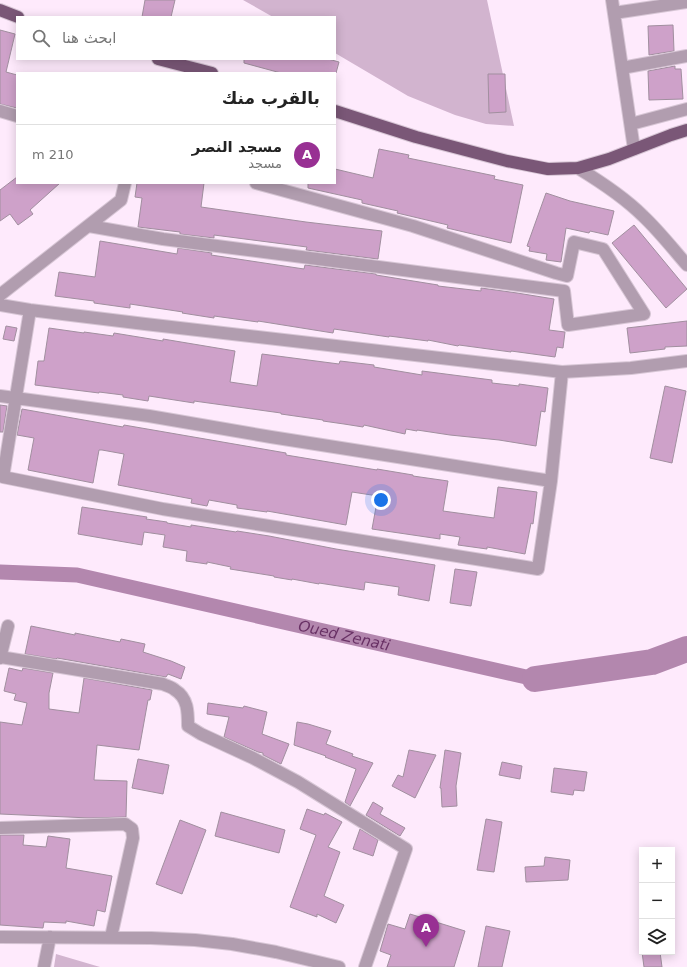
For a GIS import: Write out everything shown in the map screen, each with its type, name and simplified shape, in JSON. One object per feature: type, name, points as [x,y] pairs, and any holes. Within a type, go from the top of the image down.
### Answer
[{"type":"main road","points":[[0,10],[16,16]]},
{"type":"main road","points":[[162,60],[208,72]]},
{"type":"main road","points":[[336,111],[416,137],[506,161],[548,169],[578,168],[608,160],[687,130]]},
{"type":"street","points":[[612,0],[634,149]]},
{"type":"street","points":[[614,13],[687,2]]},
{"type":"street","points":[[622,68],[687,56]]},
{"type":"street","points":[[631,124],[687,109]]},
{"type":"street","points":[[0,111],[16,116]]},
{"type":"street","points":[[578,168],[626,200],[643,216],[687,265]]},
{"type":"street","points":[[0,295],[121,200],[126,184]]},
{"type":"street","points":[[89,226],[163,240],[564,291],[568,325],[644,314],[603,249],[574,242],[566,276],[413,226],[260,184]]},
{"type":"street","points":[[0,305],[30,310],[562,372],[631,368],[687,361]]},
{"type":"street","points":[[30,310],[2,477],[163,509],[538,569],[551,481],[562,372]]},
{"type":"street","points":[[0,396],[149,416],[551,481]]},
{"type":"street","points":[[8,626],[0,657],[163,684],[175,690],[184,698],[188,709],[188,726],[201,734],[253,758],[298,782],[406,849],[365,967]]},
{"type":"street","points":[[0,828],[125,824],[132,829],[133,838],[111,938]]},
{"type":"street","points":[[0,937],[151,938],[196,940],[232,944],[276,952],[339,967]]},
{"type":"street","points":[[44,967],[50,937]]},
{"type":"shaded area","points":[[243,0],[487,0],[514,126],[486,124],[455,115],[408,96],[336,54],[336,16],[271,16]]},
{"type":"shaded area","points":[[56,954],[100,967],[54,967]]},
{"type":"building","points":[[145,0],[175,0],[171,16],[142,16]]},
{"type":"building","points":[[673,25],[674,51],[649,55],[648,26]]},
{"type":"building","points":[[0,30],[15,34],[6,72],[16,75],[16,108],[0,104]]},
{"type":"building","points":[[244,60],[332,60],[339,62],[336,73],[277,72],[244,63]]},
{"type":"building","points":[[675,66],[675,69],[681,69],[683,99],[649,100],[648,71]]},
{"type":"building","points":[[488,74],[505,74],[506,112],[489,113]]},
{"type":"building","points":[[379,149],[409,155],[408,158],[495,176],[494,179],[523,185],[511,243],[447,228],[448,225],[362,203],[362,200],[308,188],[308,184],[336,184],[336,169],[373,178]]},
{"type":"building","points":[[16,178],[16,184],[59,184],[30,210],[33,214],[18,225],[10,214],[0,221],[0,190]]},
{"type":"building","points":[[137,184],[204,184],[201,207],[382,231],[378,259],[306,250],[307,247],[214,235],[214,238],[180,234],[180,232],[138,227],[142,198],[135,197]]},
{"type":"building","points":[[546,193],[570,201],[614,211],[608,235],[566,228],[561,262],[546,260],[547,254],[529,251],[530,247],[527,246]]},
{"type":"building","points":[[634,225],[687,289],[666,308],[612,243]]},
{"type":"building","points":[[100,241],[177,254],[178,248],[212,253],[211,255],[304,269],[305,265],[376,274],[438,286],[481,291],[481,288],[554,299],[549,330],[565,332],[563,348],[557,347],[555,357],[458,346],[428,340],[389,337],[334,329],[333,333],[258,321],[214,316],[214,318],[130,304],[130,308],[94,303],[94,301],[55,296],[59,272],[95,277]]},
{"type":"building","points":[[687,321],[687,346],[665,347],[665,349],[630,353],[627,328]]},
{"type":"building","points":[[6,326],[17,328],[14,341],[3,339]]},
{"type":"building","points":[[49,328],[113,336],[114,333],[163,341],[163,339],[235,351],[230,382],[257,386],[262,354],[339,364],[340,361],[374,365],[374,367],[422,375],[422,371],[492,380],[492,383],[519,386],[519,384],[548,388],[545,412],[541,411],[536,446],[417,430],[406,429],[405,434],[364,425],[363,427],[281,413],[194,401],[194,403],[149,396],[148,401],[123,397],[123,395],[35,385],[38,361],[44,361]]},
{"type":"building","points":[[665,386],[686,391],[672,463],[650,458]]},
{"type":"building","points":[[0,405],[7,406],[3,432],[0,432]]},
{"type":"building","points":[[22,409],[286,453],[286,455],[448,481],[443,511],[494,518],[498,487],[537,492],[533,524],[531,523],[525,554],[487,547],[487,549],[458,545],[460,537],[440,534],[440,539],[372,529],[378,496],[352,492],[346,525],[267,511],[237,508],[237,505],[209,500],[207,506],[191,503],[192,499],[118,485],[124,454],[102,450],[99,450],[93,483],[28,470],[34,438],[17,435]]},
{"type":"building","points":[[82,507],[147,517],[146,519],[191,527],[191,525],[237,531],[435,565],[429,601],[398,595],[399,587],[365,582],[364,590],[274,577],[230,569],[231,567],[207,562],[207,564],[186,561],[187,551],[163,547],[165,535],[144,532],[142,545],[78,534]]},
{"type":"building","points":[[455,569],[477,572],[471,606],[450,603]]},
{"type":"building","points":[[31,626],[75,635],[75,633],[120,642],[121,639],[145,644],[143,652],[185,667],[181,679],[168,674],[166,677],[57,658],[25,654]]},
{"type":"building","points":[[9,668],[22,671],[23,668],[53,673],[49,693],[49,709],[79,713],[84,678],[152,690],[150,700],[148,700],[139,750],[97,745],[94,780],[127,781],[126,817],[90,818],[0,814],[0,722],[22,725],[27,703],[14,700],[16,694],[4,691]]},
{"type":"building","points":[[208,703],[243,708],[244,706],[267,712],[262,734],[289,744],[281,764],[263,755],[263,753],[224,737],[229,717],[207,714]]},
{"type":"building","points":[[297,722],[331,731],[326,744],[353,754],[352,756],[373,763],[350,806],[345,802],[356,769],[325,757],[326,756],[294,745]]},
{"type":"building","points":[[409,750],[436,755],[415,798],[392,786],[398,775],[403,777]]},
{"type":"building","points":[[445,750],[461,753],[456,786],[457,806],[442,807],[440,788]]},
{"type":"building","points":[[138,759],[169,765],[163,794],[132,788]]},
{"type":"building","points":[[502,762],[522,766],[520,779],[499,775]]},
{"type":"building","points":[[554,768],[587,772],[584,791],[574,790],[573,795],[551,792]]},
{"type":"building","points":[[373,802],[383,808],[380,814],[405,828],[400,836],[366,815]]},
{"type":"building","points":[[307,809],[324,815],[325,813],[342,822],[328,847],[340,852],[324,896],[344,905],[336,923],[317,914],[317,917],[290,907],[316,835],[300,829]]},
{"type":"building","points":[[221,812],[285,830],[279,853],[215,836]]},
{"type":"building","points":[[486,819],[502,822],[494,872],[477,870]]},
{"type":"building","points":[[180,820],[206,830],[182,894],[156,884]]},
{"type":"building","points":[[360,829],[378,840],[373,856],[353,849]]},
{"type":"building","points":[[0,835],[24,835],[23,845],[46,847],[48,836],[70,839],[66,868],[112,876],[105,912],[97,910],[94,926],[66,921],[66,923],[44,922],[43,928],[0,925]]},
{"type":"building","points":[[545,857],[570,860],[568,880],[526,882],[525,867],[544,866]]},
{"type":"building","points":[[410,914],[465,931],[454,967],[387,967],[391,955],[380,951],[388,924],[405,929]]},
{"type":"building","points":[[486,926],[510,931],[502,967],[478,967]]},
{"type":"building","points":[[642,955],[660,955],[662,967],[644,967]]},
{"type":"waterway","name":"Oued Zenati","points":[[0,572],[77,575],[535,679]]},
{"type":"waterway","name":"Oued Zenati","points":[[535,679],[652,662],[687,649]]},
{"type":"place","name":"مسجد النصر","points":[[426,947]]}]
